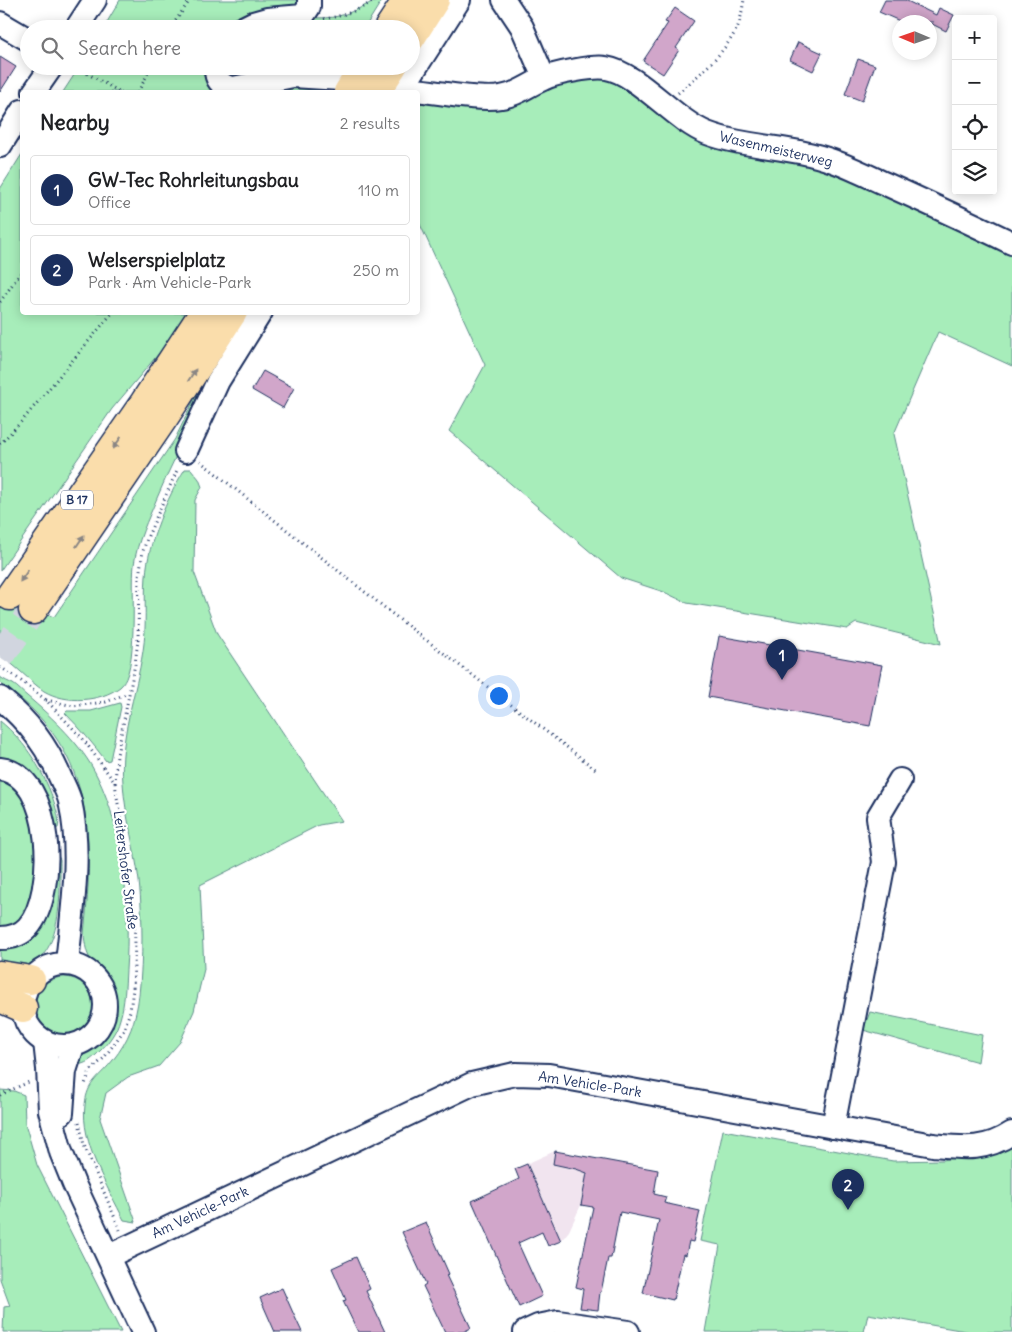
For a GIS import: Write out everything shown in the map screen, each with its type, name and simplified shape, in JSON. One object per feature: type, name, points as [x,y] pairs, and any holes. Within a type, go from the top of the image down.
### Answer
[{"type":"highway","points":[[394,20],[407,0]]},
{"type":"highway","points":[[420,24],[436,0]]},
{"type":"highway","points":[[344,86],[355,75]]},
{"type":"highway","points":[[377,90],[387,75]]},
{"type":"highway","name":"B 17","points":[[10,596],[144,403],[202,315]]},
{"type":"highway","name":"B 17","points":[[33,610],[231,315]]},
{"type":"highway","points":[[0,975],[31,980]]},
{"type":"street","points":[[82,20],[95,0]]},
{"type":"street","points":[[420,70],[459,0]]},
{"type":"street","points":[[504,0],[522,27],[544,78]]},
{"type":"street","points":[[262,20],[306,8]]},
{"type":"street","points":[[0,23],[20,35]]},
{"type":"street","name":"Wasenmeisterweg","points":[[420,92],[501,98],[517,93],[544,78],[586,69],[605,68],[619,72],[686,122],[706,133],[726,139],[770,146],[832,160],[1012,243]]},
{"type":"street","points":[[35,90],[46,75]]},
{"type":"street","points":[[216,75],[218,81],[225,87],[233,88],[293,76],[344,86]]},
{"type":"street","points":[[409,90],[417,75]]},
{"type":"street","points":[[0,146],[20,114]]},
{"type":"street","points":[[186,451],[218,381],[259,315]]},
{"type":"street","points":[[0,699],[32,728],[52,758],[70,799],[75,842],[75,876],[67,964]]},
{"type":"street","points":[[0,769],[15,774],[33,794],[40,810],[47,843],[42,891],[36,915],[28,928],[19,934],[8,938],[0,938]]},
{"type":"street","points":[[833,1127],[884,862],[878,817],[900,780]]},
{"type":"street","points":[[47,843],[75,842]]},
{"type":"street","points":[[67,964],[79,966],[95,978],[103,992],[105,1001],[103,1018],[99,1028],[92,1036],[73,1046],[62,1047],[45,1042],[36,1035],[11,1003],[40,972],[51,966],[67,964]]},
{"type":"street","points":[[45,1042],[50,1111],[61,1152],[74,1184],[118,1252],[142,1330]]},
{"type":"street","points":[[61,1152],[65,1071],[73,1046]]},
{"type":"street","name":"Am Vehicle-Park","points":[[118,1252],[472,1084],[515,1074],[549,1075],[933,1145],[979,1148],[1012,1133]]},
{"type":"street","points":[[525,1332],[538,1326],[558,1322],[628,1332]]},
{"type":"path","points":[[176,20],[190,0]]},
{"type":"path","points":[[306,8],[320,19],[343,16],[374,0]]},
{"type":"path","points":[[665,105],[702,72],[723,49],[737,29],[744,0]]},
{"type":"path","points":[[90,75],[116,90]]},
{"type":"path","points":[[139,90],[147,75]]},
{"type":"path","points":[[0,302],[20,274]]},
{"type":"path","points":[[0,444],[22,421],[110,315]]},
{"type":"path","points":[[115,783],[117,755],[138,640],[139,576],[143,551],[186,451],[412,629],[598,771]]},
{"type":"path","name":"Leitershofer Straße","points":[[0,667],[46,700],[83,739],[115,783],[134,913],[133,989],[130,1011],[124,1030],[104,1058],[90,1071],[84,1085]]},
{"type":"path","points":[[46,700],[74,706],[106,702],[128,693]]},
{"type":"path","points":[[0,1095],[30,1081]]},
{"type":"path","points":[[79,1118],[84,1144],[118,1252]]},
{"type":"shaded area","points":[[555,1151],[658,1170],[651,1205],[647,1204],[644,1217],[581,1205],[569,1231],[561,1241],[548,1246],[515,1169]]},
{"type":"green space","points":[[120,0],[309,0],[303,16],[326,18],[345,14],[373,1],[382,0],[370,20],[108,20]]},
{"type":"green space","points":[[74,75],[335,75],[326,90],[64,90]]},
{"type":"green space","points":[[597,76],[614,79],[658,109],[846,176],[1012,252],[1012,366],[938,332],[894,434],[941,644],[856,623],[847,629],[687,603],[664,592],[621,578],[449,431],[485,365],[420,224],[420,94],[495,109],[558,86]]},
{"type":"green space","points":[[20,157],[20,315],[185,315],[160,352],[112,409],[0,571],[0,189]]},
{"type":"green space","points":[[246,315],[251,315],[202,404],[157,498],[140,539],[134,565],[132,649],[126,679],[120,687],[112,692],[83,700],[62,698],[44,691],[0,656],[0,587],[21,604],[54,617],[175,439],[200,387]]},
{"type":"green space","points":[[185,469],[191,469],[199,479],[202,487],[195,500],[194,572],[217,634],[342,821],[319,825],[200,885],[204,969],[194,1011],[180,1042],[159,1066],[128,1077],[106,1093],[100,1119],[136,1222],[124,1220],[103,1179],[87,1134],[85,1105],[91,1085],[119,1052],[127,1037],[134,1021],[138,1004],[142,952],[141,910],[139,881],[124,795],[123,750],[143,651],[146,576],[150,549],[165,506]]},
{"type":"green space","points":[[0,677],[15,685],[47,713],[75,743],[91,765],[106,798],[120,846],[124,871],[127,922],[123,1007],[119,1023],[109,1040],[91,1059],[78,1065],[74,1065],[80,1055],[105,1034],[111,1023],[114,1009],[112,989],[103,973],[91,960],[85,945],[84,934],[89,861],[87,827],[81,794],[70,764],[54,735],[31,708],[0,683]]},
{"type":"green space","points":[[120,703],[121,707],[110,760],[106,761],[65,713],[67,711],[91,711]]},
{"type":"green space","points":[[0,721],[26,748],[46,781],[55,805],[58,828],[54,829],[0,763]]},
{"type":"green space","points":[[0,775],[19,789],[35,825],[36,886],[22,924],[0,931]]},
{"type":"green space","points":[[57,855],[60,859],[59,908],[51,942],[43,955],[32,964],[16,968],[0,966],[0,945],[9,945]]},
{"type":"green space","points":[[64,977],[80,982],[88,990],[93,1006],[88,1022],[80,1030],[64,1035],[48,1030],[40,1022],[35,1006],[40,990],[48,982]]},
{"type":"green space","points":[[870,1012],[982,1035],[978,1062],[863,1030]]},
{"type":"green space","points":[[0,1090],[14,1091],[24,1095],[25,1123],[37,1165],[121,1332],[3,1332],[4,1307],[10,1306],[0,1279]]},
{"type":"green space","points":[[723,1130],[893,1161],[943,1160],[993,1151],[1012,1144],[1012,1332],[971,1332],[868,1314],[864,1332],[705,1332],[720,1245],[700,1241]]},
{"type":"building","points":[[885,0],[905,0],[936,15],[892,15],[892,18],[879,12]]},
{"type":"building","points":[[675,8],[694,21],[676,48],[679,50],[663,74],[643,61],[668,23],[665,22]]},
{"type":"building","points":[[939,8],[954,15],[952,15],[946,31],[937,26],[936,15]]},
{"type":"building","points":[[798,42],[822,53],[813,71],[790,60]]},
{"type":"building","points":[[0,57],[16,67],[0,92]]},
{"type":"building","points":[[858,59],[875,65],[862,101],[845,94]]},
{"type":"building","points":[[263,371],[294,388],[283,408],[252,390]]},
{"type":"building","points":[[719,636],[882,665],[870,726],[708,697]]},
{"type":"building","points":[[555,1151],[658,1170],[654,1194],[666,1197],[664,1203],[700,1211],[693,1242],[689,1241],[686,1255],[683,1254],[673,1300],[643,1293],[659,1220],[620,1212],[611,1258],[608,1258],[600,1292],[598,1310],[580,1308],[583,1289],[576,1287],[593,1207],[581,1205],[587,1173],[553,1164]]},
{"type":"building","points":[[527,1164],[561,1241],[548,1246],[542,1232],[518,1243],[542,1296],[519,1307],[472,1201],[519,1179],[515,1169]]},
{"type":"building","points":[[426,1222],[449,1274],[446,1275],[471,1328],[463,1332],[445,1332],[423,1286],[426,1284],[402,1232]]},
{"type":"building","points":[[356,1257],[370,1289],[366,1291],[385,1332],[358,1332],[343,1301],[346,1300],[332,1268]]},
{"type":"building","points":[[282,1288],[302,1332],[275,1332],[260,1298]]},
{"type":"tunnel","points":[[0,657],[33,610]]},
{"type":"place","name":"GW-Tec Rohrleitungsbau","points":[[782,680]]},
{"type":"place","name":"Welserspielplatz","points":[[848,1210]]}]
